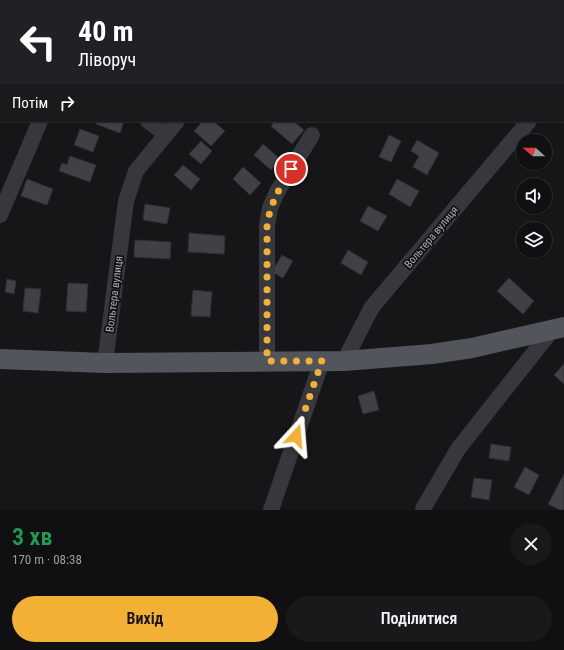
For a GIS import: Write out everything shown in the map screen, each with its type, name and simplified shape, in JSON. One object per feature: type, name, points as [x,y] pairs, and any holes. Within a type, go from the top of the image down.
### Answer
[{"type":"main road","points":[[0,360],[105,363],[344,361],[432,354],[472,348],[558,328]]},
{"type":"street","points":[[0,215],[40,122]]},
{"type":"street","points":[[149,122],[165,134]]},
{"type":"street","name":"Вольтера вулиця","points":[[105,363],[126,201],[136,171],[176,122]]},
{"type":"street","name":"Вольтера вулиця","points":[[344,361],[372,307],[528,122]]},
{"type":"street","points":[[267,361],[267,225],[270,208],[277,192],[312,135]]},
{"type":"street","points":[[423,510],[458,449],[558,328]]},
{"type":"street","points":[[271,510],[322,361]]},
{"type":"building","points":[[97,122],[124,122],[120,133],[96,124]]},
{"type":"building","points":[[202,122],[214,122],[225,131],[211,146],[194,131]]},
{"type":"building","points":[[274,122],[294,122],[304,130],[292,144],[271,126]]},
{"type":"building","points":[[80,129],[99,136],[93,152],[74,145]]},
{"type":"building","points":[[389,135],[401,141],[391,162],[379,157]]},
{"type":"building","points":[[417,140],[439,153],[427,175],[413,167],[419,156],[411,151]]},
{"type":"building","points":[[201,141],[212,151],[201,164],[189,154]]},
{"type":"building","points":[[263,144],[280,159],[271,170],[254,155]]},
{"type":"building","points":[[70,156],[96,165],[90,182],[59,171],[62,163],[67,165]]},
{"type":"building","points":[[183,165],[200,179],[191,190],[174,175]]},
{"type":"building","points":[[243,167],[261,183],[250,195],[233,179]]},
{"type":"building","points":[[27,179],[53,189],[47,205],[21,196]]},
{"type":"building","points":[[397,179],[419,191],[410,207],[389,194]]},
{"type":"building","points":[[145,204],[170,208],[167,224],[143,220]]},
{"type":"building","points":[[368,206],[387,216],[378,231],[360,221]]},
{"type":"building","points":[[189,233],[225,236],[224,254],[188,252]]},
{"type":"building","points":[[135,240],[171,242],[170,259],[134,257]]},
{"type":"building","points":[[348,250],[368,262],[361,275],[341,263]]},
{"type":"building","points":[[282,255],[293,261],[283,278],[272,272]]},
{"type":"building","points":[[509,278],[534,301],[523,314],[497,291]]},
{"type":"building","points":[[7,279],[16,281],[14,294],[5,292]]},
{"type":"building","points":[[68,283],[88,284],[86,312],[66,311]]},
{"type":"building","points":[[25,288],[41,289],[38,313],[23,311]]},
{"type":"building","points":[[193,290],[212,292],[210,317],[191,316]]},
{"type":"building","points":[[564,364],[564,384],[554,375]]},
{"type":"building","points":[[374,391],[379,410],[363,414],[358,396]]},
{"type":"building","points":[[491,444],[511,447],[509,461],[489,458]]},
{"type":"building","points":[[525,467],[539,475],[529,495],[514,487]]},
{"type":"building","points":[[564,474],[564,510],[560,510],[548,504]]},
{"type":"building","points":[[474,478],[492,480],[489,500],[471,497]]},
{"type":"route","points":[[291,169],[277,192],[270,208],[267,225],[267,361],[322,361],[296,436]]}]
